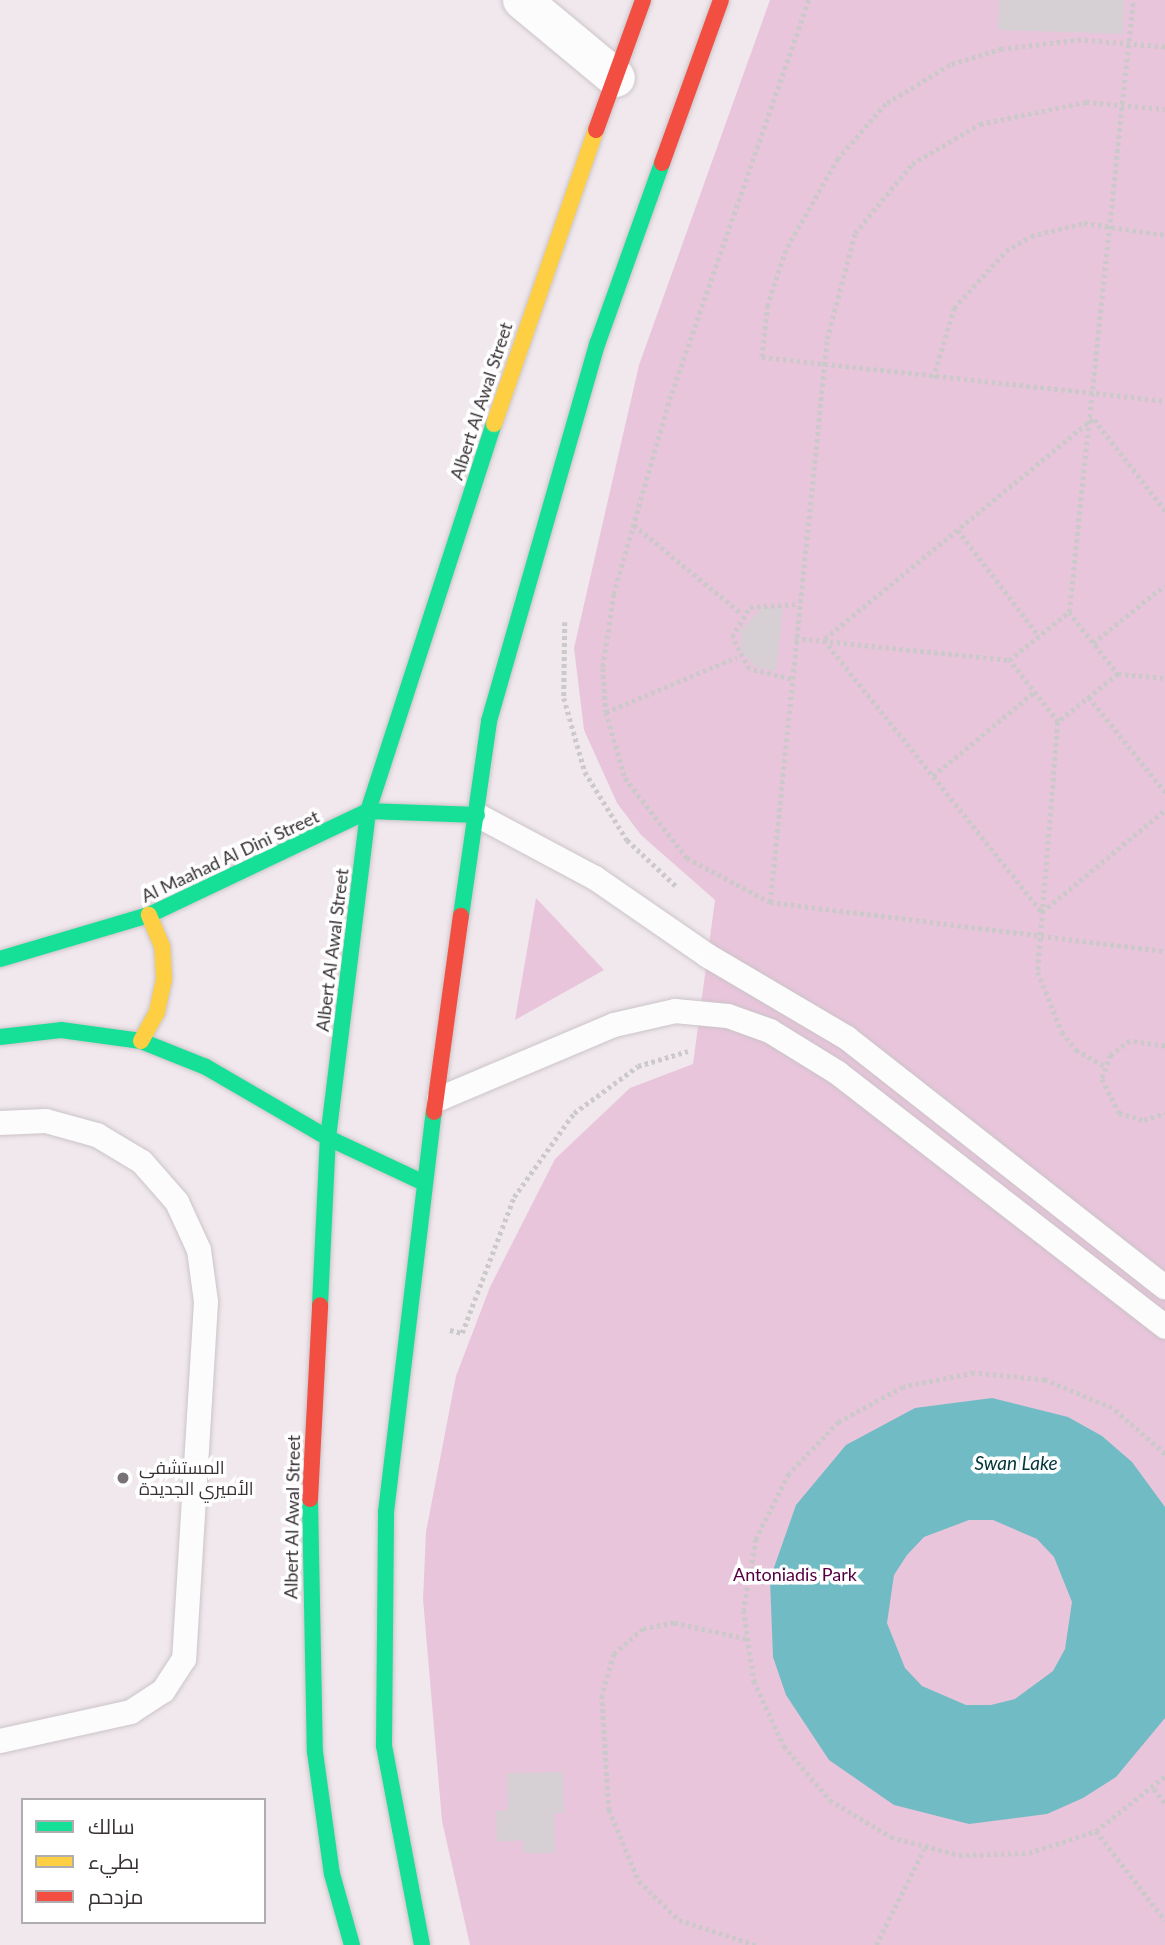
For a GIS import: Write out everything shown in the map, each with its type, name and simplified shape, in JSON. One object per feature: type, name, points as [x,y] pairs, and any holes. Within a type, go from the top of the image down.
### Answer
[{"type":"main road","name":"Albert Al Awal Street","points":[[352,1945],[330,1860],[309,1638],[328,1138],[368,811],[526,326],[643,0]]},
{"type":"main road","points":[[422,1945],[397,1835],[383,1693],[386,1512],[424,1183],[439,1099],[489,721],[594,355],[720,0]]},
{"type":"main road","name":"Al Maahad Al Dini Street","points":[[0,959],[149,915],[368,811],[477,815]]},
{"type":"main road","points":[[141,1041],[157,1013],[164,979],[162,946],[149,915]]},
{"type":"main road","points":[[0,1037],[61,1030],[141,1041],[259,1094],[328,1138],[424,1183]]},
{"type":"street","points":[[522,0],[616,78]]},
{"type":"lane","points":[[477,815],[584,871],[708,956],[786,998],[848,1038],[1165,1287]]},
{"type":"lane","points":[[771,1031],[786,998]]},
{"type":"lane","points":[[439,1099],[551,1047],[675,1011],[701,1010],[771,1031],[838,1073],[1165,1326]]},
{"type":"lane","points":[[0,1123],[46,1121],[97,1135],[142,1162],[177,1202],[194,1238],[206,1302],[184,1659],[163,1691],[131,1712],[0,1741]]},
{"type":"path","points":[[809,0],[671,396],[606,631],[606,712],[625,778],[663,835],[716,879],[770,902],[1165,951]]},
{"type":"path","points":[[795,638],[1009,660],[1069,612],[1093,419],[1133,0]]},
{"type":"path","points":[[1165,47],[1131,41],[1002,49],[950,65],[886,104],[838,159],[801,220],[768,305],[762,357],[933,379],[1095,392],[1165,401]]},
{"type":"path","points":[[770,902],[824,366],[843,259],[870,208],[912,164],[941,143],[1009,114],[1057,104],[1125,102],[1165,109]]},
{"type":"path","points":[[933,379],[954,308],[992,261],[1031,236],[1113,222],[1165,235]]},
{"type":"path","points":[[1093,419],[1165,510]]},
{"type":"path","points":[[824,640],[1093,419]]},
{"type":"path","points":[[634,525],[742,614]]},
{"type":"path","points":[[958,530],[1039,636]]},
{"type":"path","points":[[1093,643],[1165,585]]},
{"type":"path","points":[[791,679],[760,674],[737,657],[732,637],[742,614],[760,603],[798,604]]},
{"type":"path","points":[[1069,612],[1118,674]]},
{"type":"path","points":[[567,613],[564,698],[585,772],[627,840],[684,893]]},
{"type":"path","points":[[824,640],[1042,912]]},
{"type":"path","points":[[606,712],[737,657]]},
{"type":"path","points":[[1009,660],[1058,722],[1038,937],[1038,972],[1057,1022],[1076,1050],[1105,1066]]},
{"type":"path","points":[[1058,722],[1118,674],[1165,678]]},
{"type":"path","points":[[933,776],[1034,692]]},
{"type":"path","points":[[1089,697],[1165,792]]},
{"type":"path","points":[[1042,912],[1165,810]]},
{"type":"path","points":[[1165,1046],[1130,1041],[1105,1066],[1104,1092],[1119,1113],[1144,1120],[1165,1113]]},
{"type":"path","points":[[408,1320],[462,1333],[514,1197],[560,1129],[611,1080],[695,1049]]},
{"type":"path","points":[[1165,1454],[1112,1408],[1045,1380],[974,1373],[903,1387],[839,1422],[789,1474],[756,1539],[746,1639],[766,1715],[805,1775],[859,1821],[924,1849],[994,1857],[1029,1853],[1097,1831],[1154,1789],[1165,1776]]},
{"type":"path","points":[[746,1639],[674,1623],[643,1629],[614,1654],[602,1695],[610,1810],[639,1881],[679,1920],[756,1945]]},
{"type":"path","points":[[1154,1789],[1165,1803]]},
{"type":"path","points":[[1097,1831],[1165,1920]]},
{"type":"path","points":[[876,1945],[924,1849]]},
{"type":"green space","name":"Antoniadis Park","points":[[770,0],[1165,0],[1165,1945],[470,1945],[442,1821],[423,1599],[426,1532],[456,1376],[490,1287],[555,1159],[630,1088],[693,1064],[715,900],[641,835],[617,803],[584,730],[574,648],[639,365]]},
{"type":"green space","points":[[536,898],[604,970],[515,1020]]},
{"type":"water","name":"Swan Lake","points":[[992,1398],[1068,1417],[1102,1436],[1132,1462],[1165,1507],[1165,1718],[1116,1777],[1083,1798],[1047,1814],[969,1824],[894,1805],[829,1760],[786,1695],[773,1657],[770,1579],[796,1505],[846,1445],[915,1408]],"holes":[[[969,1520],[993,1520],[1037,1539],[1054,1557],[1072,1602],[1065,1649],[1053,1671],[1015,1699],[991,1705],[966,1705],[922,1686],[905,1668],[887,1623],[894,1575],[907,1555],[924,1537]]]},
{"type":"building","points":[[999,0],[1124,0],[1123,34],[998,30]]},
{"type":"building","points":[[762,608],[783,608],[776,671],[756,667],[742,652],[741,630]]},
{"type":"building","points":[[563,1772],[564,1813],[554,1813],[555,1853],[524,1853],[523,1840],[497,1842],[496,1811],[508,1810],[507,1773]]},
{"type":"traffic: fast","points":[[461,916],[489,721],[598,342],[662,163]]},
{"type":"traffic: fast","points":[[320,1305],[328,1138],[368,811],[494,424]]},
{"type":"traffic: fast","points":[[0,959],[149,915],[368,811],[477,815]]},
{"type":"traffic: fast","points":[[0,1037],[61,1030],[141,1041],[206,1067],[328,1138],[424,1183]]},
{"type":"traffic: fast","points":[[422,1945],[384,1746],[386,1512],[434,1112]]},
{"type":"traffic: fast","points":[[310,1499],[315,1752],[332,1874],[352,1945]]},
{"type":"traffic: slow","points":[[494,424],[596,130]]},
{"type":"traffic: slow","points":[[141,1041],[157,1012],[164,979],[162,946],[149,915]]},
{"type":"traffic: jam","points":[[596,130],[643,0]]},
{"type":"traffic: jam","points":[[662,163],[721,0]]},
{"type":"traffic: jam","points":[[434,1112],[461,916]]},
{"type":"traffic: jam","points":[[310,1499],[320,1305]]},
{"type":"place","name":"المستشفى الأميري الجديدة","points":[[123,1478]]}]
